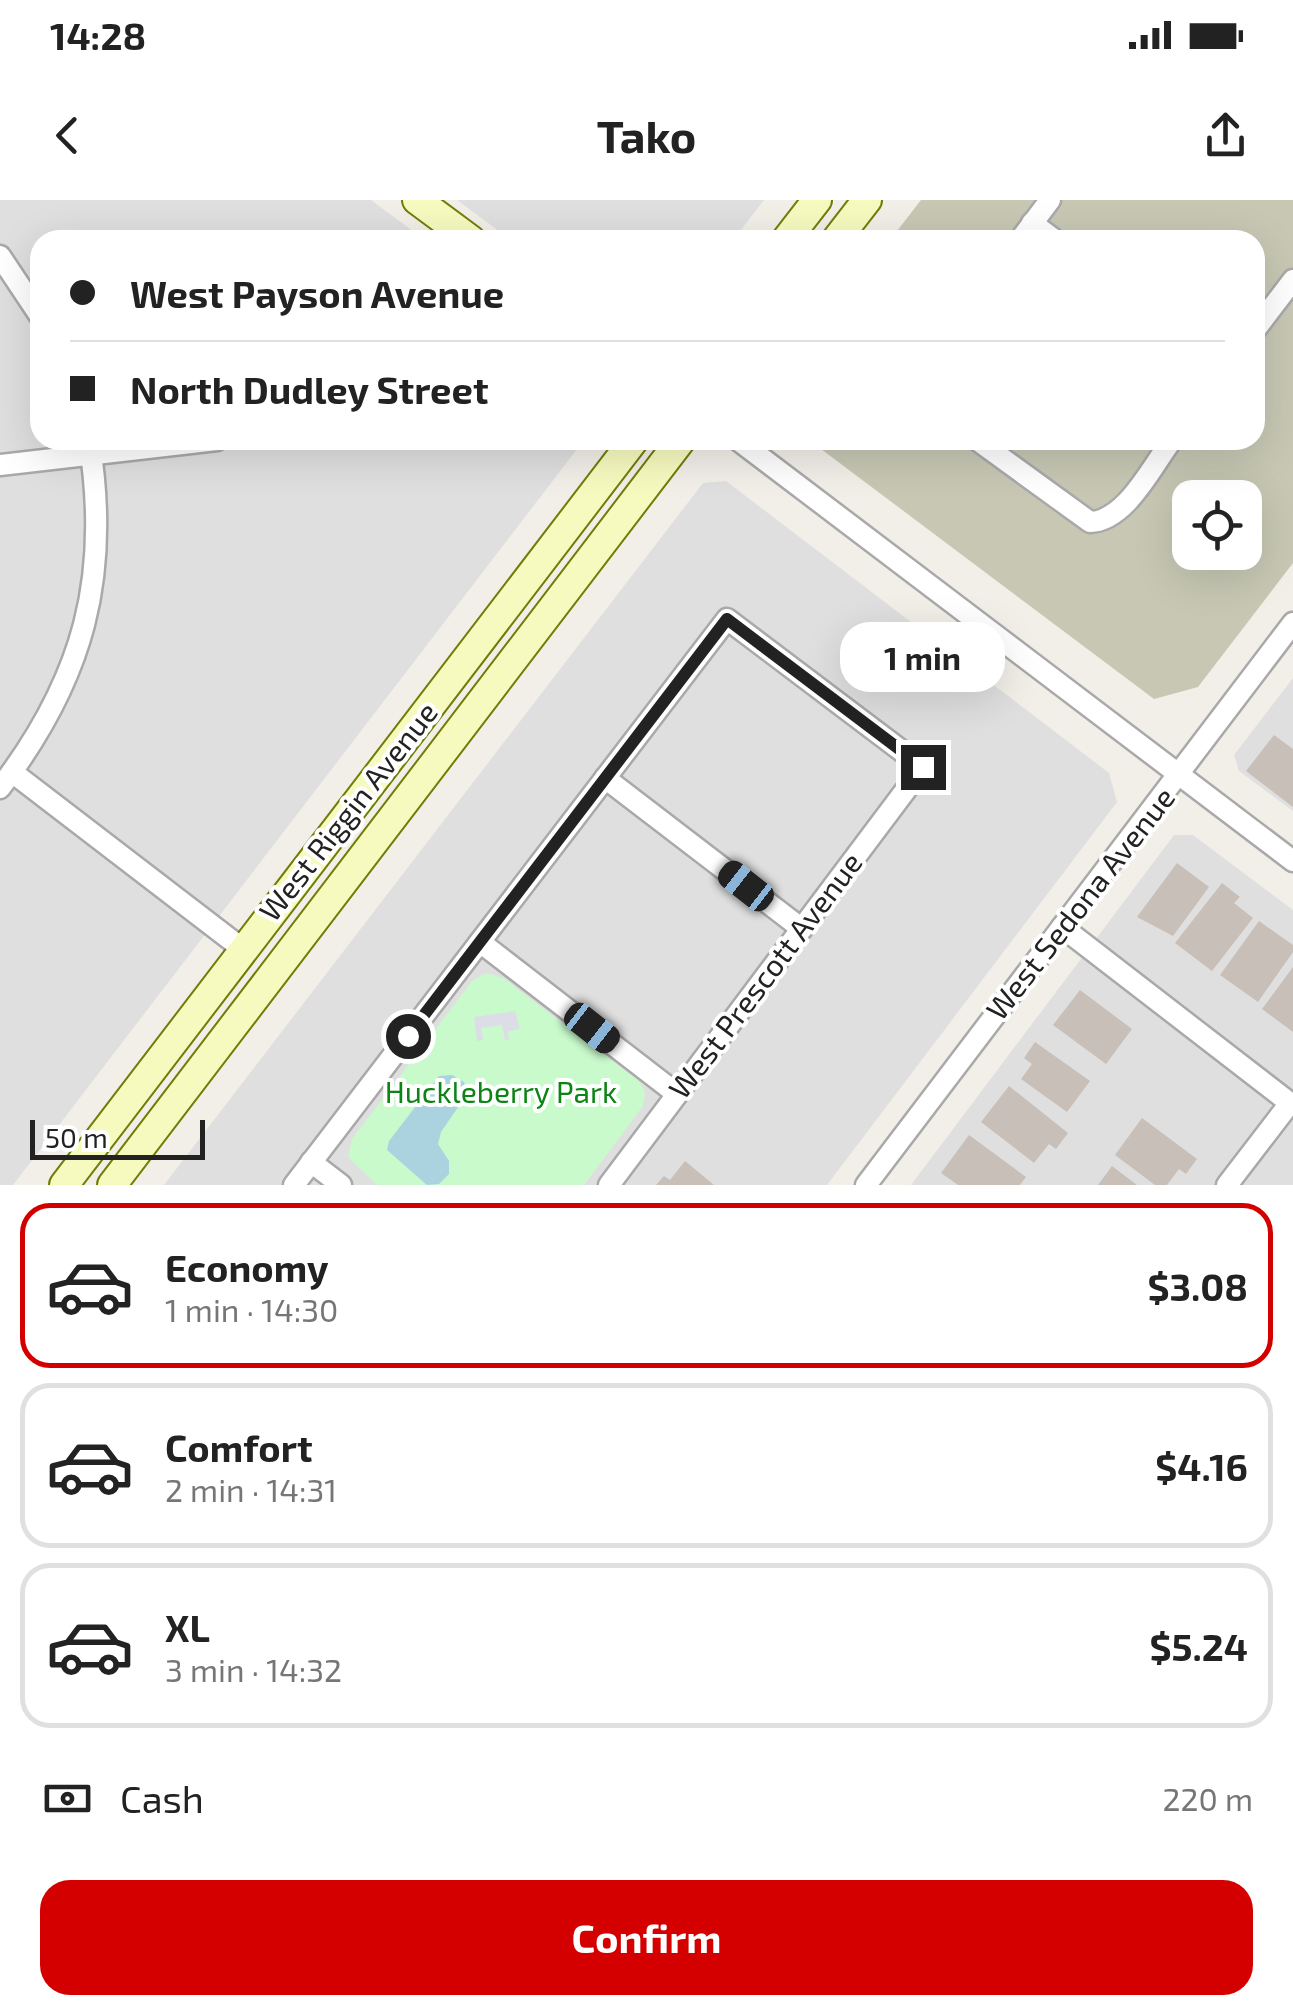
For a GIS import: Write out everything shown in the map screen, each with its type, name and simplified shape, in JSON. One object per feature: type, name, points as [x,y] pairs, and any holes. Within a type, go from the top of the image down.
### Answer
[{"type":"main road","points":[[417,200],[458,230]]},
{"type":"main road","points":[[794,230],[817,200]]},
{"type":"main road","points":[[844,230],[866,200]]},
{"type":"main road","name":"West Riggin Avenue","points":[[64,1185],[626,450]]},
{"type":"main road","name":"West Riggin Avenue","points":[[112,1185],[674,450]]},
{"type":"street","points":[[1028,230],[1050,200]]},
{"type":"street","points":[[0,256],[30,301]]},
{"type":"street","points":[[1265,318],[1292,284]]},
{"type":"street","points":[[0,466],[72,450]]},
{"type":"street","points":[[90,450],[100,529],[92,604],[68,677],[6,780],[244,950]]},
{"type":"street","points":[[751,450],[1293,860]]},
{"type":"street","points":[[991,450],[1090,522],[1100,522],[1121,507],[1164,450]]},
{"type":"street","name":"West Prescott Avenue","points":[[605,778],[727,619],[923,767],[608,1185]]},
{"type":"street","name":"West Sedona Avenue","points":[[866,1185],[1293,622]]},
{"type":"street","points":[[294,1185],[605,778],[802,928]]},
{"type":"street","points":[[1062,927],[1290,1103],[1228,1185]]},
{"type":"street","points":[[480,942],[677,1094]]},
{"type":"street","points":[[311,1162],[341,1185]]},
{"type":"shaded area","points":[[0,200],[371,200],[412,230],[30,230],[30,450],[576,450],[13,1185],[0,1185]]},
{"type":"shaded area","points":[[457,200],[764,200],[741,230],[498,230]]},
{"type":"shaded area","points":[[921,200],[1293,200],[1293,563],[1198,687],[1154,699],[822,450],[1265,450],[1265,230],[898,230]]},
{"type":"shaded area","points":[[726,481],[1109,773],[1117,802],[827,1185],[164,1185],[703,483]]},
{"type":"shaded area","points":[[1293,678],[1293,811],[1239,771],[1234,755]]},
{"type":"shaded area","points":[[1174,835],[1193,835],[1293,910],[1293,1185],[911,1185]]},
{"type":"shaded area","points":[[515,1011],[520,1029],[508,1031],[509,1040],[505,1040],[502,1025],[481,1028],[483,1040],[477,1041],[474,1017]]},
{"type":"green space","name":"Huckleberry Park","points":[[486,973],[503,978],[639,1081],[645,1092],[643,1106],[584,1185],[377,1185],[348,1157],[352,1139],[473,980]]},
{"type":"water","points":[[452,1075],[464,1082],[467,1094],[441,1132],[438,1144],[449,1161],[449,1174],[439,1184],[427,1185],[387,1150],[389,1141],[439,1076]]},
{"type":"building","points":[[1274,735],[1293,749],[1293,807],[1246,771]]},
{"type":"building","points":[[1177,863],[1209,887],[1173,936],[1137,917]]},
{"type":"building","points":[[1222,883],[1240,897],[1234,903],[1253,918],[1212,971],[1175,943]]},
{"type":"building","points":[[1259,921],[1293,945],[1293,952],[1258,1002],[1220,975]]},
{"type":"building","points":[[1293,967],[1293,1032],[1262,1009]]},
{"type":"building","points":[[1080,990],[1132,1029],[1106,1064],[1053,1025]]},
{"type":"building","points":[[1035,1042],[1090,1081],[1067,1112],[1021,1079],[1032,1064],[1024,1058]]},
{"type":"building","points":[[1009,1086],[1068,1133],[1056,1149],[1049,1144],[1034,1163],[981,1122]]},
{"type":"building","points":[[1142,1118],[1197,1159],[1186,1174],[1179,1169],[1167,1185],[1155,1185],[1115,1155]]},
{"type":"building","points":[[969,1135],[1026,1177],[1020,1185],[958,1185],[941,1173]]},
{"type":"building","points":[[685,1161],[714,1185],[656,1185],[664,1176],[670,1180]]},
{"type":"building","points":[[1112,1166],[1137,1185],[1098,1185]]},
{"type":"route","points":[[408,1036],[727,619],[923,767]]}]
